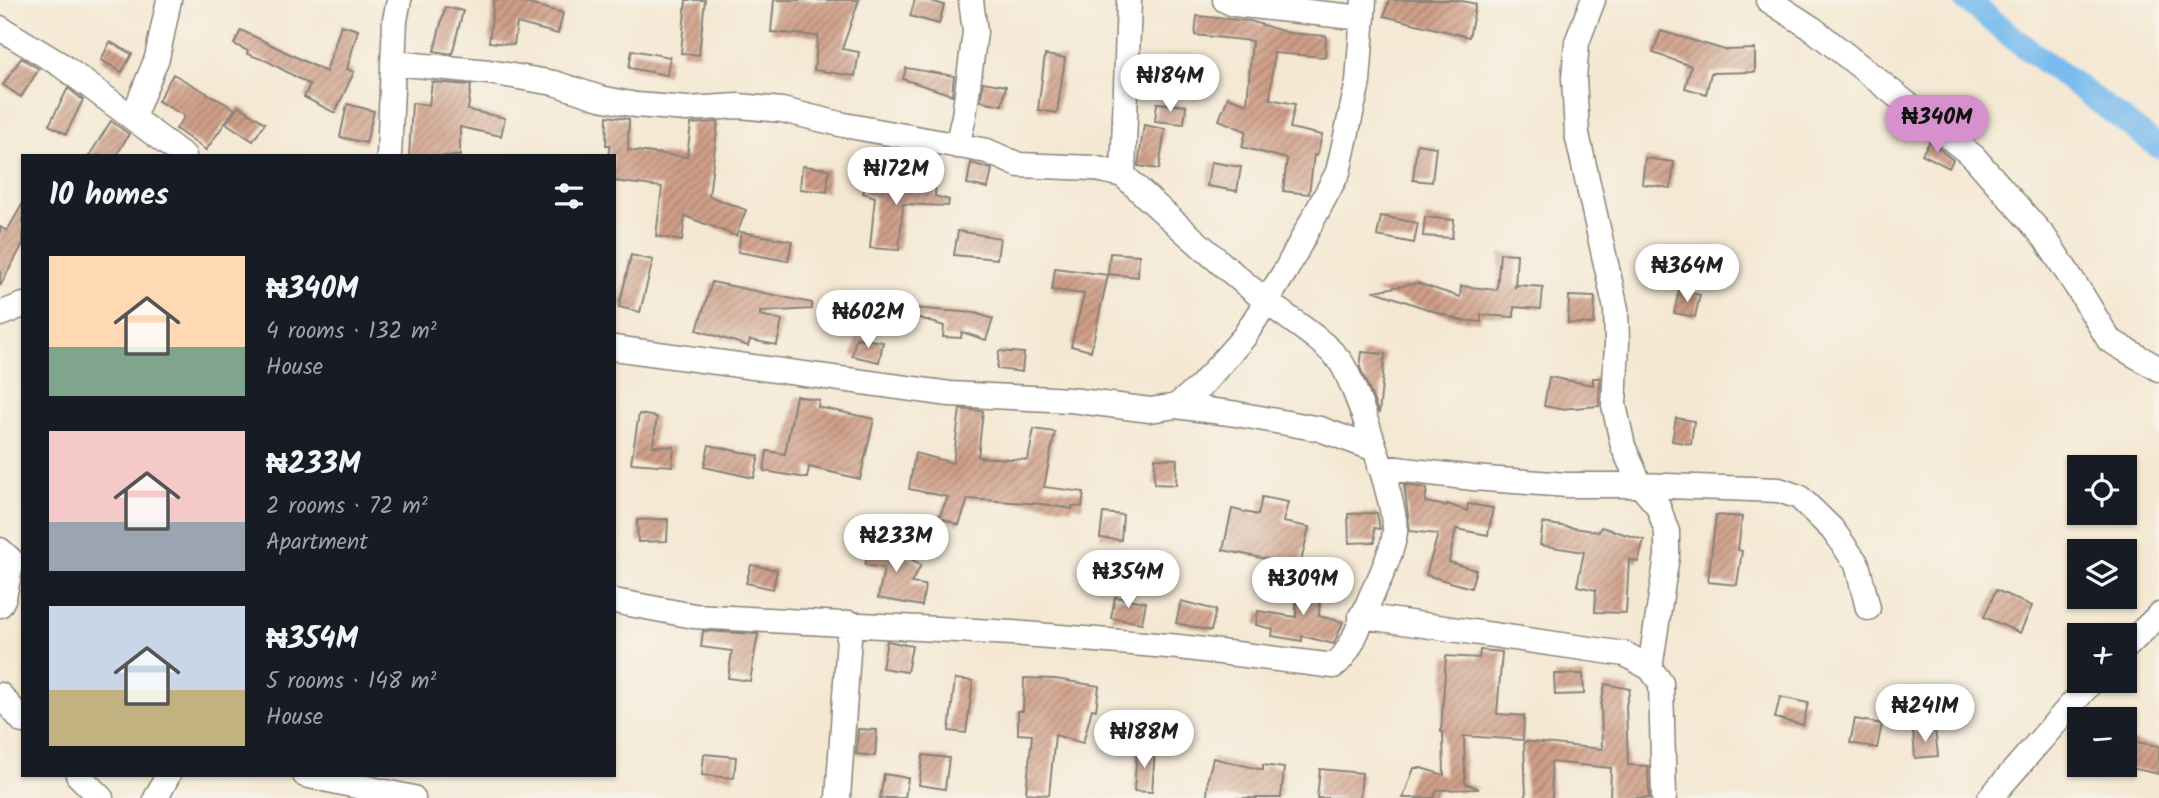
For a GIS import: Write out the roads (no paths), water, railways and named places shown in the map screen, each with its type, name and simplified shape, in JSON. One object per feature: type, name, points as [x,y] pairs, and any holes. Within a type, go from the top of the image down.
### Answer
[{"type":"street","points":[[133,117],[157,58],[169,0]]},
{"type":"street","points":[[389,154],[395,20],[399,0]]},
{"type":"street","points":[[957,146],[964,116],[975,32],[971,0]]},
{"type":"street","points":[[1123,175],[1129,0]]},
{"type":"street","points":[[1176,406],[1200,387],[1244,337],[1286,270],[1338,172],[1359,82],[1364,9],[1270,8],[1234,4],[1225,0]]},
{"type":"street","points":[[1593,0],[1577,41],[1574,78],[1577,134],[1616,309],[1614,405],[1623,446],[1640,485],[1658,506],[1667,531],[1667,556],[1650,668]]},
{"type":"street","points":[[1768,0],[1813,29],[1974,156],[2045,239],[2109,340],[2159,369]]},
{"type":"street","points":[[0,28],[61,65],[181,154]]},
{"type":"street","points":[[394,62],[489,72],[554,83],[600,98],[636,105],[687,110],[739,106],[782,110],[844,125],[987,151],[1019,165],[1093,168],[1123,175],[1266,301],[1329,348],[1342,365],[1361,407],[1378,458],[1395,531],[1379,580],[1349,648],[1334,666],[1179,646],[1013,633],[694,616],[616,601]]},
{"type":"street","points":[[0,314],[21,306]]},
{"type":"street","points":[[616,348],[950,394],[1071,400],[1150,411],[1176,406],[1237,414],[1320,429],[1378,458],[1473,478],[1567,485],[1779,490],[1799,497],[1832,529],[1857,564],[1868,608]]},
{"type":"street","points":[[0,550],[12,561],[0,605]]},
{"type":"street","points":[[2137,636],[2159,615]]},
{"type":"street","points":[[1361,616],[1625,654],[1650,668],[1661,683],[1664,798]]},
{"type":"street","points":[[838,798],[849,623]]},
{"type":"street","points":[[1990,798],[2082,693]]},
{"type":"street","points":[[0,695],[21,719]]},
{"type":"street","points":[[80,777],[101,798]]},
{"type":"street","points":[[156,798],[167,777]]},
{"type":"street","points":[[314,777],[413,798]]},
{"type":"waterway","points":[[1966,0],[2159,147]]}]
